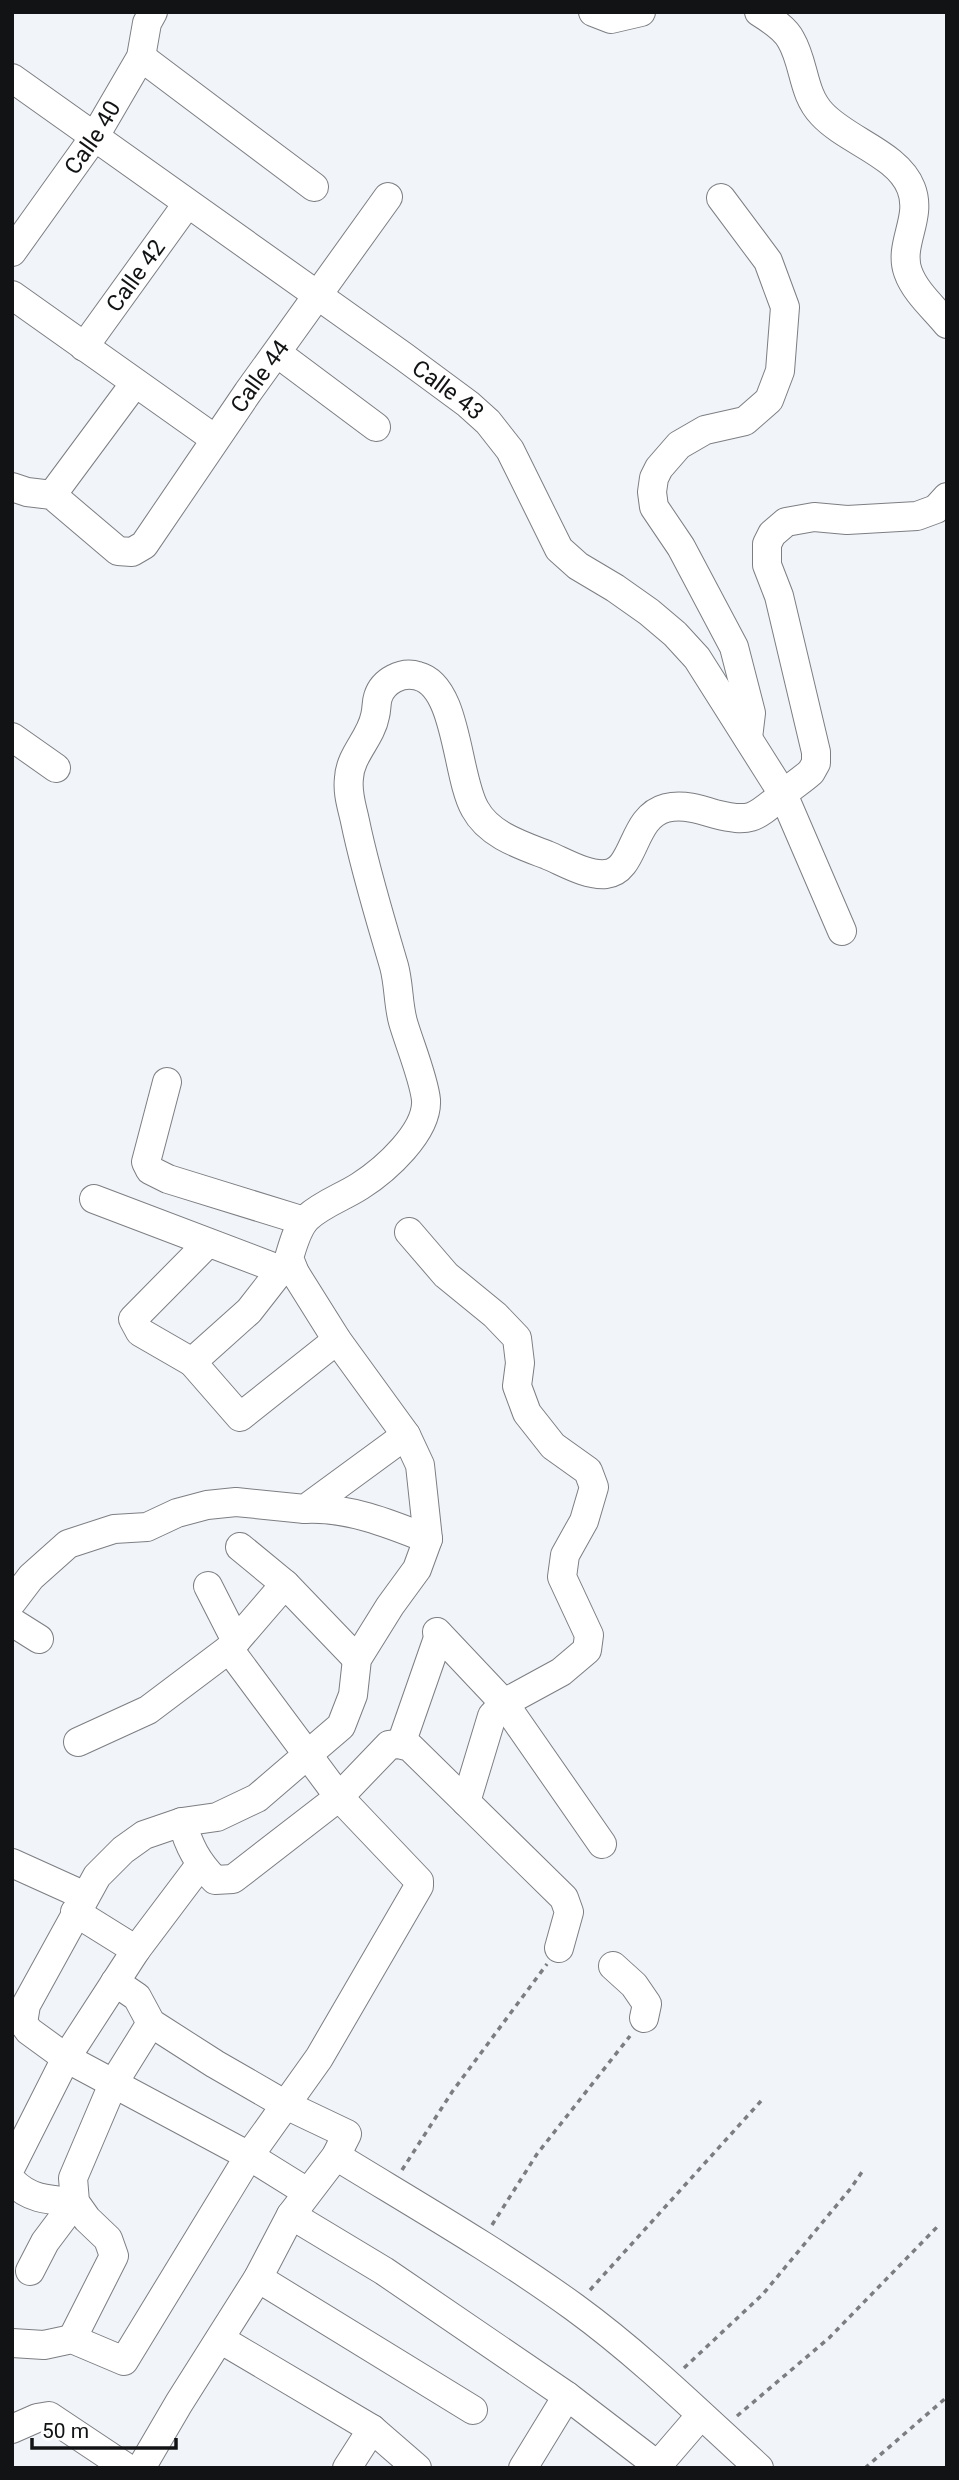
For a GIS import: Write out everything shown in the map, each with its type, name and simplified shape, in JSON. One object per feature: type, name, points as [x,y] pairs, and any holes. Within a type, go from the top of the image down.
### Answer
[{"type":"street","name":"Calle 40","points":[[12,252],[95,136],[141,57],[147,23],[153,12]]},
{"type":"street","points":[[593,12],[611,19],[641,12]]},
{"type":"street","points":[[759,12],[790,38],[811,100],[820,112],[838,129],[898,167],[906,177],[916,206],[906,249],[907,271],[925,299],[947,324]]},
{"type":"street","points":[[141,57],[314,187]]},
{"type":"street","name":"Calle 43","points":[[12,78],[468,404],[488,422],[510,450],[559,549],[578,566],[615,588],[674,634],[697,658],[783,794],[842,931]]},
{"type":"street","name":"Calle 44","points":[[52,495],[118,551],[132,552],[144,545],[215,439],[388,197]]},
{"type":"street","points":[[721,198],[768,261],[785,307],[780,370],[769,400],[745,421],[705,430],[679,445],[659,468],[652,492],[654,507],[681,547],[734,647],[751,713],[748,738]]},
{"type":"street","name":"Calle 42","points":[[84,347],[187,204]]},
{"type":"street","points":[[12,295],[215,439]]},
{"type":"street","points":[[277,353],[376,428]]},
{"type":"street","points":[[12,487],[52,495],[135,383]]},
{"type":"street","points":[[192,1362],[288,1272],[289,1258],[304,1221],[317,1210],[362,1185],[388,1163],[413,1136],[424,1118],[426,1099],[402,1017],[395,972],[360,848],[348,791],[349,775],[355,758],[372,729],[377,700],[388,682],[402,675],[418,675],[433,683],[438,690],[453,730],[465,785],[475,810],[491,828],[516,843],[579,869],[609,874],[618,870],[625,861],[643,824],[664,808],[693,807],[730,818],[758,816],[811,772],[816,763],[816,752],[779,596],[767,565],[767,544],[772,534],[786,522],[814,517],[859,520],[917,516],[936,509],[947,497]]},
{"type":"street","points":[[12,737],[57,768]]},
{"type":"street","points":[[167,1082],[146,1162],[150,1170],[168,1179],[304,1221]]},
{"type":"street","points":[[94,1199],[288,1272],[406,1436],[420,1465],[428,1539],[417,1569],[357,1659],[353,1695],[341,1726],[306,1753],[257,1798],[217,1817],[182,1822],[145,1835],[124,1850],[97,1876],[19,2006],[23,2023],[29,2031],[66,2058],[249,2156],[299,2204],[384,2271],[567,2396],[660,2466],[710,2423]]},
{"type":"street","points":[[409,1232],[446,1275],[495,1315],[517,1338],[520,1363],[517,1386],[527,1413],[553,1446],[587,1471],[594,1487],[584,1521],[565,1555],[562,1577],[589,1635],[587,1650],[561,1672],[503,1703],[492,1716],[466,1802]]},
{"type":"street","points":[[208,1242],[133,1319],[140,1332],[192,1362],[240,1417],[337,1340]]},
{"type":"street","points":[[305,1509],[406,1436]]},
{"type":"street","points":[[12,1602],[31,1577],[68,1544],[114,1529],[146,1527],[177,1513],[207,1505],[236,1502],[305,1509],[329,1508],[378,1520],[428,1539]]},
{"type":"street","points":[[240,1547],[285,1584],[357,1659]]},
{"type":"street","points":[[78,1742],[148,1710],[232,1645],[285,1584]]},
{"type":"street","points":[[12,2343],[44,2345],[72,2339],[124,2361],[249,2156],[318,2058],[419,1885],[419,1881],[339,1797],[306,1753],[232,1645],[208,1586]]},
{"type":"street","points":[[12,1622],[39,1639]]},
{"type":"street","points":[[401,1744],[438,1633],[503,1703],[602,1844]]},
{"type":"street","points":[[182,1822],[189,1846],[200,1866],[215,1880],[233,1880],[339,1797],[388,1745],[401,1744],[410,1747],[564,1898],[569,1912],[559,1948]]},
{"type":"street","points":[[12,2165],[66,2058],[136,1951],[200,1866]]},
{"type":"street","points":[[15,1872],[80,1904],[136,1951]]},
{"type":"street","points":[[612,1966],[634,1985],[648,2004],[644,2018]]},
{"type":"street","points":[[115,1982],[137,1997],[151,2023],[286,2105],[346,2134],[336,2156],[299,2204],[258,2278],[141,2468]]},
{"type":"street","points":[[72,2339],[114,2256],[108,2239],[87,2219],[75,2202],[73,2178],[113,2084],[151,2023]]},
{"type":"street","points":[[336,2156],[480,2244],[575,2308],[667,2384],[759,2468]]},
{"type":"street","points":[[12,2181],[20,2190],[41,2200],[75,2202]]},
{"type":"street","points":[[30,2271],[45,2242],[75,2202]]},
{"type":"street","points":[[258,2278],[473,2410]]},
{"type":"street","points":[[220,2339],[372,2430],[417,2468]]},
{"type":"street","points":[[523,2468],[567,2396]]},
{"type":"street","points":[[12,2429],[49,2416],[127,2468]]},
{"type":"street","points":[[347,2468],[372,2430]]},
{"type":"path","points":[[390,2189],[452,2092],[559,1948]]},
{"type":"path","points":[[480,2244],[537,2154],[644,2018]]},
{"type":"path","points":[[575,2308],[761,2101]]},
{"type":"path","points":[[667,2384],[763,2294],[864,2169]]},
{"type":"path","points":[[710,2423],[829,2339],[940,2224]]},
{"type":"path","points":[[865,2468],[947,2397]]}]
